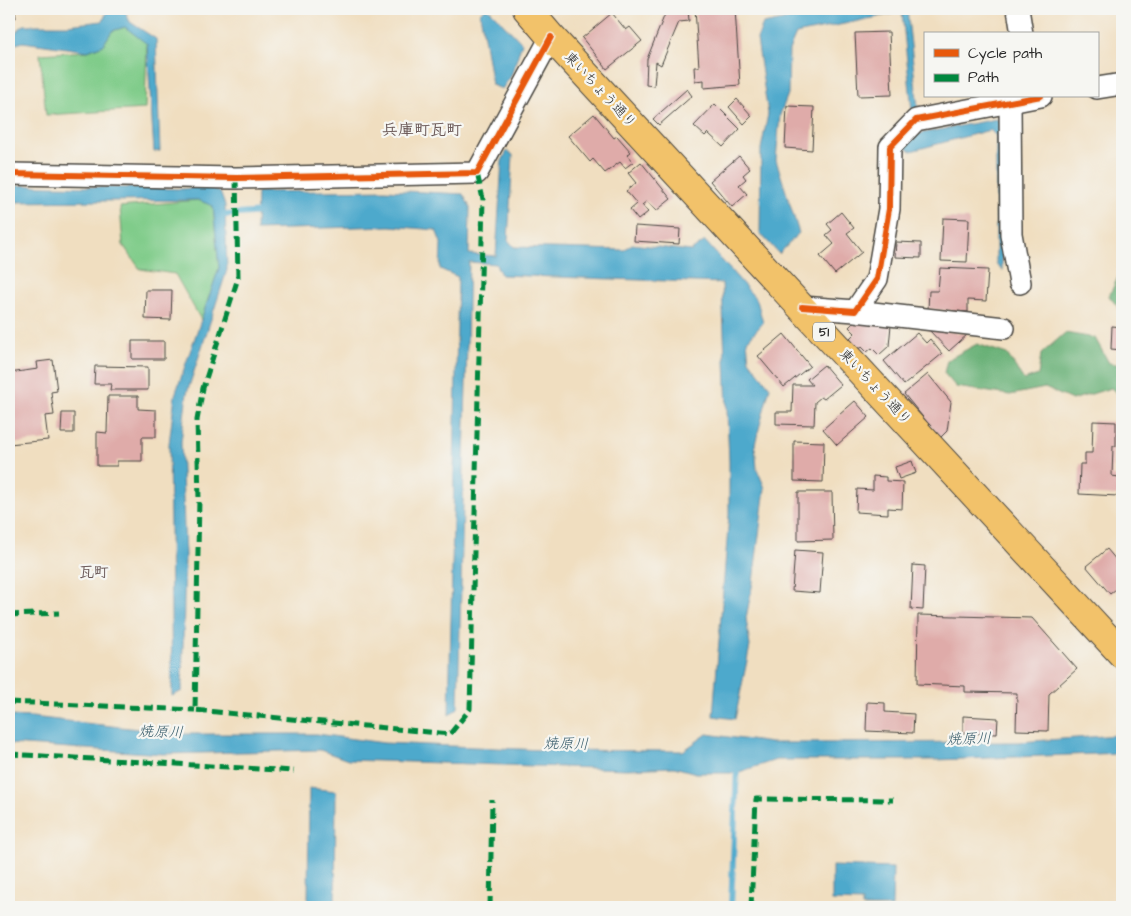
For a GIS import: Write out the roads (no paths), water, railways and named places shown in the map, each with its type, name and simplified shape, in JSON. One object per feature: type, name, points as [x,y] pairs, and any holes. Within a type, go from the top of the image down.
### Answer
[{"type":"main road","name":"東いちょう通り","points":[[527,9],[1122,654]]},
{"type":"street","points":[[1018,9],[1022,32]]},
{"type":"street","points":[[9,174],[236,178],[478,173],[551,37]]},
{"type":"street","points":[[1098,88],[1122,84]]},
{"type":"street","points":[[855,311],[877,279],[889,209],[890,147],[916,120],[1028,98],[1011,234],[1020,283]]},
{"type":"street","points":[[802,307],[855,311],[1004,328]]},
{"type":"water","points":[[108,9],[124,9],[130,22],[156,39],[160,151],[154,152],[147,44],[125,27],[112,31],[103,45],[88,51],[23,42],[9,46],[9,35],[12,35],[24,25],[67,25],[103,21]]},
{"type":"water","points":[[484,9],[489,9],[522,43],[511,76],[502,89],[492,85],[480,13]]},
{"type":"water","points":[[839,9],[907,9],[918,108],[912,111],[902,12],[796,34],[789,50],[788,94],[780,115],[776,160],[799,233],[779,254],[760,233],[761,149],[768,114],[757,39],[763,24]]},
{"type":"water","points":[[996,119],[1003,123],[1002,271],[996,263],[996,136],[990,130],[911,151],[904,147],[918,134]]},
{"type":"water","points":[[507,151],[513,155],[508,240],[514,247],[624,250],[632,244],[691,251],[705,241],[757,300],[763,323],[747,341],[749,360],[770,387],[755,444],[757,469],[765,488],[753,582],[746,618],[750,646],[735,719],[713,716],[729,515],[729,462],[722,283],[501,275],[496,264],[469,262],[458,708],[449,715],[458,277],[440,269],[441,243],[436,230],[390,226],[256,230],[257,192],[385,190],[463,194],[470,207],[469,254],[496,256],[502,161]]},
{"type":"water","points":[[9,185],[183,189],[206,186],[220,192],[225,205],[227,270],[187,393],[181,442],[185,555],[182,691],[172,696],[169,444],[175,395],[219,268],[213,206],[198,200],[9,202]]},
{"type":"water","name":"焼原川","points":[[9,716],[182,734],[317,734],[384,743],[542,750],[683,751],[707,734],[771,743],[1019,742],[1118,735],[1122,736],[1122,753],[936,760],[776,760],[736,773],[696,773],[674,767],[627,769],[348,760],[320,750],[163,754],[9,744]]},
{"type":"water","points":[[309,788],[336,791],[335,907],[308,907]]},
{"type":"water","points":[[832,866],[893,868],[892,907],[862,907],[862,902],[832,901]]},
{"type":"waterway","points":[[225,215],[264,212]]},
{"type":"waterway","points":[[731,907],[737,766]]},
{"type":"district","name":"兵庫町瓦町","points":[[422,130]]},
{"type":"district","name":"瓦町","points":[[94,572]]}]
